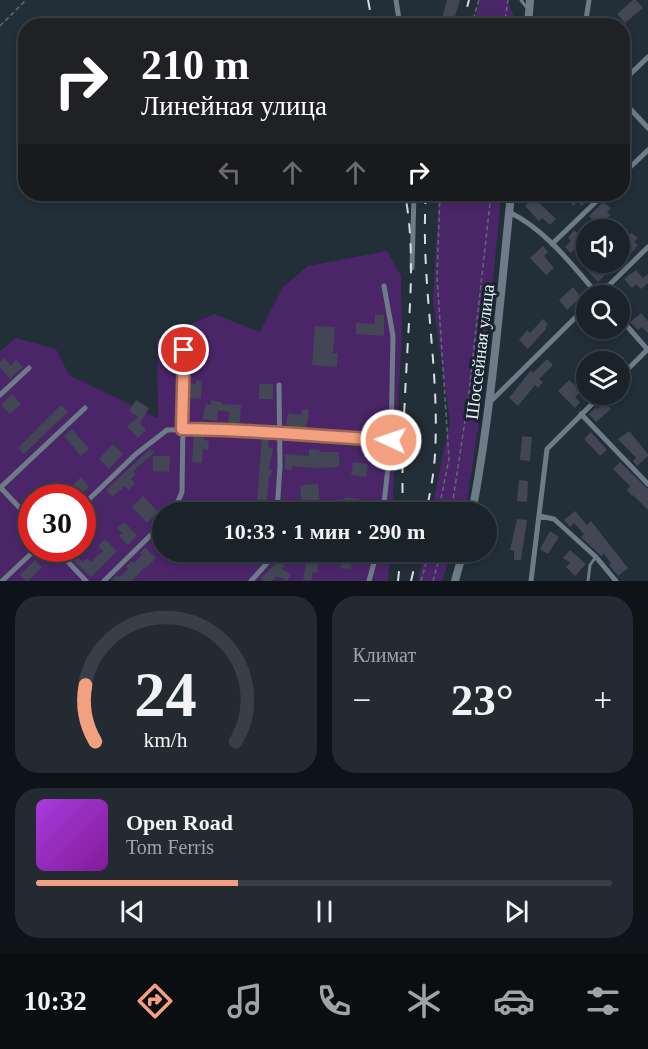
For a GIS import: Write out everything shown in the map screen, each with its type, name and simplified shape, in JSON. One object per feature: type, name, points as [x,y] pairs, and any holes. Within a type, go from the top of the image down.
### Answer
[{"type":"main road","points":[[529,18],[530,0]]},
{"type":"main road","name":"Шоссейная улица","points":[[474,502],[490,402],[510,201]]},
{"type":"main road","points":[[455,581],[460,562]]},
{"type":"street","points":[[396,0],[399,18]]},
{"type":"street","points":[[586,18],[589,0]]},
{"type":"street","points":[[630,74],[648,57]]},
{"type":"street","points":[[630,109],[648,128]]},
{"type":"street","points":[[630,167],[648,150]]},
{"type":"street","points":[[412,268],[414,201]]},
{"type":"street","points":[[552,243],[597,201]]},
{"type":"street","points":[[509,212],[525,220],[552,243],[589,285]]},
{"type":"street","points":[[608,285],[648,247]]},
{"type":"street","points":[[384,286],[393,336],[391,440],[384,502]]},
{"type":"street","points":[[490,402],[576,317]]},
{"type":"street","points":[[630,329],[648,350],[630,367]]},
{"type":"street","points":[[178,502],[182,492],[184,350]]},
{"type":"street","points":[[0,395],[29,368]]},
{"type":"street","points":[[277,502],[279,385]]},
{"type":"street","points":[[531,581],[547,449],[590,405]]},
{"type":"street","points":[[18,506],[0,487],[85,408]]},
{"type":"street","points":[[581,414],[648,484]]},
{"type":"street","points":[[96,493],[136,454],[167,430],[280,432],[391,440]]},
{"type":"street","points":[[539,516],[554,519],[596,557],[616,581]]},
{"type":"street","points":[[104,581],[152,534]]},
{"type":"street","points":[[2,581],[22,562]]},
{"type":"street","points":[[68,562],[86,581]]},
{"type":"street","points":[[251,581],[268,562]]},
{"type":"street","points":[[369,581],[374,562]]},
{"type":"lane","points":[[521,0],[529,11]]},
{"type":"lane","points":[[588,581],[590,565],[596,557]]},
{"type":"path","points":[[0,26],[26,0]]},
{"type":"path","points":[[473,18],[479,0]]},
{"type":"path","points":[[505,18],[508,0]]},
{"type":"path","points":[[440,201],[437,277],[449,459],[440,502]]},
{"type":"path","points":[[454,502],[468,401],[490,201]]},
{"type":"path","points":[[421,581],[426,562]]},
{"type":"path","points":[[433,581],[438,562]]},
{"type":"shaded area","points":[[480,0],[507,0],[515,18],[475,18]]},
{"type":"shaded area","points":[[439,201],[500,201],[482,403],[467,502],[433,502],[450,421],[433,302]]},
{"type":"shaded area","points":[[387,251],[401,276],[402,336],[393,502],[152,502],[152,562],[389,562],[388,581],[0,581],[0,351],[16,338],[56,349],[69,375],[158,418],[157,339],[214,314],[260,332],[283,287],[308,266]]},
{"type":"shaded area","points":[[422,562],[449,562],[442,581],[418,581]]},
{"type":"building","points":[[447,0],[460,0],[454,18],[442,18]]},
{"type":"building","points":[[633,0],[636,0],[643,8],[630,19],[621,18],[617,14]]},
{"type":"building","points":[[531,201],[537,201],[556,219],[550,225],[542,218],[539,221],[525,206]]},
{"type":"building","points":[[568,201],[587,201],[582,206],[577,202],[574,206]]},
{"type":"building","points":[[603,202],[611,208],[607,212],[610,215],[606,219],[592,219],[589,216]]},
{"type":"building","points":[[574,230],[576,232],[576,247],[571,253],[565,247],[571,241],[568,238]]},
{"type":"building","points":[[630,234],[638,238],[634,242],[638,245],[630,255]]},
{"type":"building","points":[[543,246],[548,252],[544,256],[554,268],[546,275],[530,258]]},
{"type":"building","points":[[636,270],[643,278],[648,274],[648,283],[641,289],[636,284],[632,288],[624,279]]},
{"type":"building","points":[[590,273],[605,273],[598,282]]},
{"type":"building","points":[[573,287],[576,291],[576,302],[567,310],[559,300]]},
{"type":"building","points":[[641,313],[648,321],[648,333],[642,327],[638,330],[630,322]]},
{"type":"building","points":[[375,314],[384,315],[384,336],[356,334],[356,323],[375,324]]},
{"type":"building","points":[[543,319],[548,324],[545,327],[547,328],[528,349],[519,340],[527,330],[530,333]]},
{"type":"building","points":[[315,326],[335,327],[333,353],[338,353],[337,367],[312,365]]},
{"type":"building","points":[[192,344],[205,345],[203,366],[190,365]]},
{"type":"building","points":[[4,358],[11,366],[16,360],[23,367],[10,379],[0,367],[0,362]]},
{"type":"building","points":[[547,359],[553,365],[539,379],[543,382],[538,388],[535,385],[518,406],[509,398],[531,370],[533,373]]},
{"type":"building","points":[[196,380],[202,381],[201,399],[190,398],[191,384],[196,384]]},
{"type":"building","points":[[569,380],[576,386],[575,397],[578,405],[575,408],[558,391]]},
{"type":"building","points":[[259,384],[273,384],[273,399],[259,399]]},
{"type":"building","points":[[12,394],[21,404],[10,414],[1,405]]},
{"type":"building","points":[[136,400],[149,408],[140,423],[146,430],[138,438],[127,426],[138,417],[129,411]]},
{"type":"building","points":[[211,400],[222,402],[222,404],[241,405],[240,424],[228,423],[229,412],[218,410],[217,421],[203,419],[205,404],[211,405]]},
{"type":"building","points":[[61,405],[68,412],[24,454],[18,448]]},
{"type":"building","points":[[607,405],[611,409],[596,422],[589,414],[596,407],[597,409]]},
{"type":"building","points":[[302,409],[309,410],[306,429],[286,425],[288,413],[301,415]]},
{"type":"building","points":[[72,429],[89,449],[81,456],[64,436]]},
{"type":"building","points":[[629,431],[648,454],[637,466],[633,461],[636,458],[618,439]]},
{"type":"building","points":[[591,432],[607,450],[600,456],[584,439]]},
{"type":"building","points":[[194,434],[205,434],[204,440],[209,441],[208,450],[203,449],[202,463],[192,462]]},
{"type":"building","points":[[522,436],[532,437],[530,461],[520,460]]},
{"type":"building","points":[[262,437],[269,438],[268,447],[273,448],[269,469],[272,470],[269,476],[267,502],[257,502]]},
{"type":"building","points":[[113,444],[123,454],[109,469],[99,459]]},
{"type":"building","points":[[150,449],[154,453],[133,471],[136,474],[131,479],[135,483],[129,490],[125,486],[112,497],[106,490]]},
{"type":"building","points":[[309,449],[320,450],[319,452],[339,452],[339,467],[292,466],[292,470],[285,469],[285,454],[309,456]]},
{"type":"building","points":[[153,456],[170,456],[169,472],[153,471]]},
{"type":"building","points":[[353,462],[368,464],[366,477],[351,475]]},
{"type":"building","points":[[620,462],[648,489],[648,510],[632,496],[627,490],[630,486],[613,469]]},
{"type":"building","points":[[81,477],[87,484],[74,484]]},
{"type":"building","points":[[519,480],[528,481],[527,502],[517,501]]},
{"type":"building","points":[[318,484],[320,502],[302,502],[300,485]]},
{"type":"building","points":[[143,496],[152,506],[152,518],[147,523],[132,507]]},
{"type":"building","points":[[345,497],[360,499],[360,502],[325,502],[325,501],[345,499]]},
{"type":"building","points":[[575,511],[587,525],[591,521],[628,568],[618,576],[604,554],[601,556],[581,537],[584,534],[574,523],[570,527],[564,520]]},
{"type":"building","points":[[517,519],[527,520],[521,560],[514,560],[514,551],[510,550]]},
{"type":"building","points":[[124,522],[137,535],[128,545],[119,536],[122,533],[117,528]]},
{"type":"building","points":[[550,531],[559,537],[548,554],[540,549]]},
{"type":"building","points":[[105,539],[117,551],[91,577],[75,562],[96,562],[96,557],[103,551],[98,546]]},
{"type":"building","points":[[145,547],[152,554],[152,562],[132,581],[111,581],[117,575],[120,577],[128,569],[126,567],[131,561],[134,563],[142,555],[140,553]]},
{"type":"building","points":[[570,550],[586,564],[575,576],[566,567],[570,563],[563,558]]},
{"type":"building","points":[[33,562],[37,562],[42,567],[28,581],[20,575]]},
{"type":"building","points":[[274,562],[286,562],[282,569],[291,574],[287,581],[277,576],[272,581],[264,581],[261,578],[274,565]]},
{"type":"building","points":[[306,562],[319,562],[317,573],[313,572],[311,581],[303,580]]},
{"type":"building","points":[[341,562],[352,562],[351,569],[340,568]]},
{"type":"railway","points":[[368,0],[371,18]]},
{"type":"railway","points":[[464,18],[469,0]]},
{"type":"railway","points":[[403,502],[403,448],[411,266],[406,201]]},
{"type":"railway","points":[[426,201],[426,259],[436,421],[434,469],[428,502]]},
{"type":"railway","points":[[398,581],[400,562]]},
{"type":"railway","points":[[411,581],[416,562]]},
{"type":"route","points":[[184,350],[182,429],[280,432],[391,440]]}]
